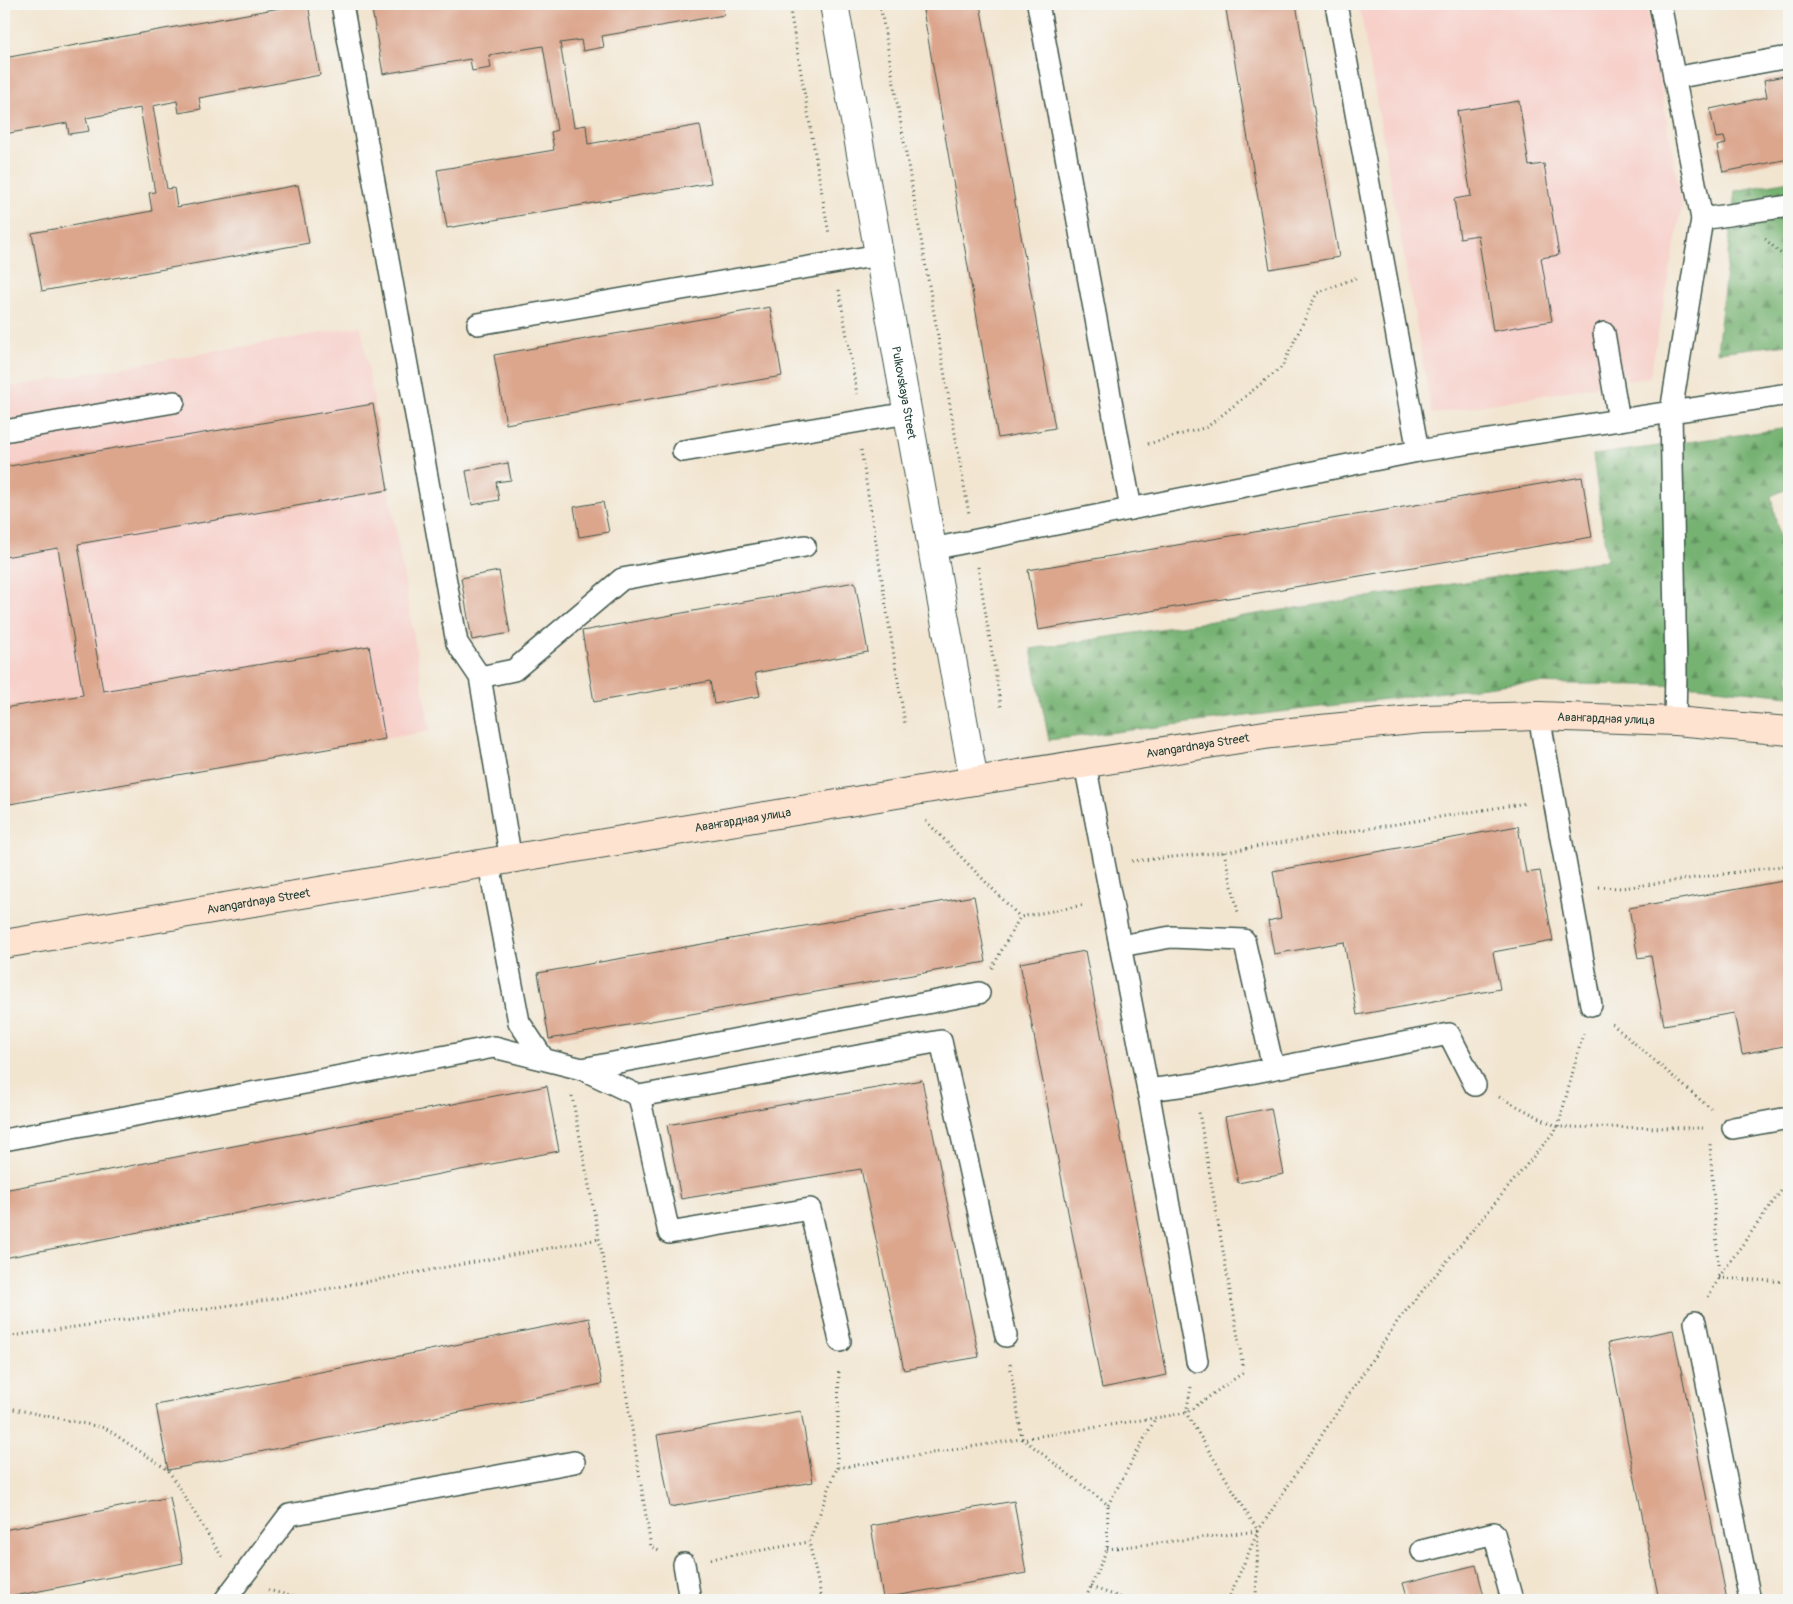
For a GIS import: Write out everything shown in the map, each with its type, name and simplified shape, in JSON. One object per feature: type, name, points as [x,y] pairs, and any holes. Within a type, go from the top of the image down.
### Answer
[{"type":"main road","name":"Авангардная улица","points":[[1540,716],[1675,721],[1789,731]]},
{"type":"main road","name":"Avangardnaya Street","points":[[974,781],[1290,732],[1422,719],[1540,716]]},
{"type":"main road","name":"Авангардная улица","points":[[500,862],[974,781]]},
{"type":"main road","name":"Avangardnaya Street","points":[[4,944],[500,862]]},
{"type":"street","name":"Pulkovskaya Street","points":[[834,4],[974,781]]},
{"type":"lane","points":[[342,4],[457,643],[480,677],[519,1022],[543,1058]]},
{"type":"lane","points":[[1038,4],[1131,508]]},
{"type":"lane","points":[[1336,4],[1418,451]]},
{"type":"lane","points":[[1660,4],[1702,219],[1671,412],[1676,671],[1675,721]]},
{"type":"lane","points":[[1674,78],[1789,57]]},
{"type":"lane","points":[[1702,219],[1789,206]]},
{"type":"lane","points":[[478,324],[879,255]]},
{"type":"lane","points":[[1604,333],[1619,420]]},
{"type":"lane","points":[[932,549],[1418,451],[1789,394]]},
{"type":"lane","points":[[4,432],[174,402]]},
{"type":"lane","points":[[683,451],[908,413]]},
{"type":"lane","points":[[480,677],[514,670],[622,579],[805,546]]},
{"type":"lane","points":[[1540,716],[1591,1005]]},
{"type":"lane","points":[[1085,764],[1148,1090],[1196,1361]]},
{"type":"lane","points":[[1120,946],[1171,937],[1244,940],[1273,1067]]},
{"type":"lane","points":[[582,1069],[979,993]]},
{"type":"lane","points":[[1148,1090],[1194,1084],[1448,1034],[1475,1085]]},
{"type":"lane","points":[[4,1140],[494,1047],[582,1069],[639,1096],[941,1041],[1006,1336]]},
{"type":"lane","points":[[639,1096],[669,1233],[810,1210],[840,1340]]},
{"type":"lane","points":[[1733,1128],[1789,1118]]},
{"type":"lane","points":[[1695,1322],[1750,1600]]},
{"type":"lane","points":[[225,1600],[289,1515],[574,1462]]},
{"type":"lane","points":[[1422,1551],[1494,1533],[1512,1600]]},
{"type":"lane","points":[[684,1564],[690,1600]]},
{"type":"path","points":[[789,4],[859,404],[859,438],[905,724]]},
{"type":"path","points":[[880,4],[974,541],[1001,707]]},
{"type":"path","points":[[1121,452],[1207,427],[1282,367],[1317,293],[1384,267]]},
{"type":"path","points":[[918,790],[925,819],[1020,917]]},
{"type":"path","points":[[1104,864],[1224,852],[1554,798]]},
{"type":"path","points":[[1224,852],[1244,940]]},
{"type":"path","points":[[1570,886],[1622,888],[1789,865]]},
{"type":"path","points":[[1020,917],[1110,900]]},
{"type":"path","points":[[979,993],[1020,917]]},
{"type":"path","points":[[1228,1600],[1258,1531],[1399,1319],[1558,1127],[1591,1005],[1733,1128]]},
{"type":"path","points":[[543,1058],[570,1089],[615,1323],[651,1547],[684,1564],[809,1542]]},
{"type":"path","points":[[1475,1085],[1558,1127],[1733,1128]]},
{"type":"path","points":[[1709,1128],[1719,1278]]},
{"type":"path","points":[[1695,1322],[1719,1278],[1789,1180]]},
{"type":"path","points":[[4,1337],[267,1300],[599,1239]]},
{"type":"path","points":[[1719,1278],[1789,1282]]},
{"type":"path","points":[[1006,1336],[1022,1438],[1108,1505]]},
{"type":"path","points":[[822,1600],[809,1542],[837,1468],[840,1340]]},
{"type":"path","points":[[1196,1361],[1186,1413],[1258,1531],[1256,1600]]},
{"type":"path","points":[[4,1407],[104,1428],[168,1470],[238,1582],[306,1600]]},
{"type":"path","points":[[1085,1600],[1107,1549],[1108,1505],[1155,1419]]},
{"type":"path","points":[[837,1468],[1022,1438]]},
{"type":"path","points":[[1107,1549],[1258,1531]]},
{"type":"path","points":[[1091,1587],[1128,1600]]},
{"type":"shaded area","points":[[1359,4],[1646,4],[1682,206],[1650,377],[1627,381],[1626,374],[1597,378],[1597,386],[1432,414]]},
{"type":"shaded area","points":[[361,326],[430,731],[4,805],[4,388]]},
{"type":"green space","points":[[1789,181],[1789,344],[1717,352],[1735,191]]},
{"type":"green space","points":[[1789,428],[1789,488],[1771,496],[1789,587],[1789,696],[1697,686],[1518,683],[1049,740],[1031,649],[1607,560],[1593,455]]},
{"type":"building","points":[[308,4],[320,75],[199,98],[201,109],[179,113],[177,101],[153,106],[167,189],[174,188],[177,207],[298,185],[309,243],[42,291],[32,233],[152,211],[149,193],[155,192],[140,108],[86,118],[89,131],[69,134],[67,123],[4,134],[4,58]]},
{"type":"building","points":[[371,4],[722,4],[724,15],[602,36],[604,47],[583,51],[581,40],[560,43],[574,127],[586,125],[588,144],[700,125],[711,183],[447,228],[437,170],[554,150],[551,132],[557,130],[543,46],[489,55],[491,68],[472,71],[470,59],[383,74]]},
{"type":"building","points":[[922,4],[980,4],[1055,428],[998,438]]},
{"type":"building","points":[[1225,4],[1296,4],[1339,257],[1270,269]]},
{"type":"building","points":[[1789,75],[1789,159],[1723,172],[1717,146],[1726,144],[1724,137],[1716,138],[1710,109],[1767,97],[1764,80]]},
{"type":"building","points":[[1519,101],[1529,166],[1544,164],[1559,255],[1541,258],[1552,321],[1493,331],[1478,235],[1460,238],[1454,199],[1471,196],[1457,111]]},
{"type":"building","points":[[770,307],[782,376],[506,424],[494,355]]},
{"type":"building","points":[[373,404],[388,490],[78,544],[103,691],[369,646],[385,739],[4,805],[4,708],[83,695],[58,548],[4,557],[4,467]]},
{"type":"building","points":[[508,463],[511,480],[496,482],[499,500],[472,505],[466,471]]},
{"type":"building","points":[[1582,477],[1592,537],[1038,630],[1028,570]]},
{"type":"building","points":[[603,502],[609,532],[579,537],[574,507]]},
{"type":"building","points":[[499,571],[510,633],[472,640],[461,578]]},
{"type":"building","points":[[855,582],[868,652],[755,673],[760,696],[714,704],[710,681],[594,702],[582,631]]},
{"type":"building","points":[[1518,826],[1526,873],[1540,871],[1553,941],[1493,952],[1500,989],[1357,1015],[1344,942],[1274,954],[1268,921],[1281,918],[1273,871]]},
{"type":"building","points":[[1789,880],[1789,1045],[1742,1054],[1734,1013],[1664,1025],[1651,956],[1638,958],[1629,908]]},
{"type":"building","points":[[974,896],[986,962],[549,1039],[538,973]]},
{"type":"building","points":[[1085,951],[1167,1375],[1102,1388],[1020,963]]},
{"type":"building","points":[[922,1080],[979,1357],[904,1370],[861,1169],[681,1199],[667,1125]]},
{"type":"building","points":[[547,1086],[559,1151],[4,1258],[4,1190]]},
{"type":"building","points":[[1271,1108],[1284,1174],[1238,1183],[1225,1117]]},
{"type":"building","points":[[589,1318],[602,1384],[168,1470],[156,1405]]},
{"type":"building","points":[[1673,1330],[1727,1600],[1659,1600],[1608,1343]]},
{"type":"building","points":[[801,1411],[813,1482],[670,1507],[657,1435]]},
{"type":"building","points":[[170,1497],[183,1563],[4,1598],[4,1530]]},
{"type":"building","points":[[1014,1501],[1026,1573],[883,1598],[871,1526]]},
{"type":"building","points":[[1476,1565],[1485,1600],[1408,1600],[1403,1583]]}]
